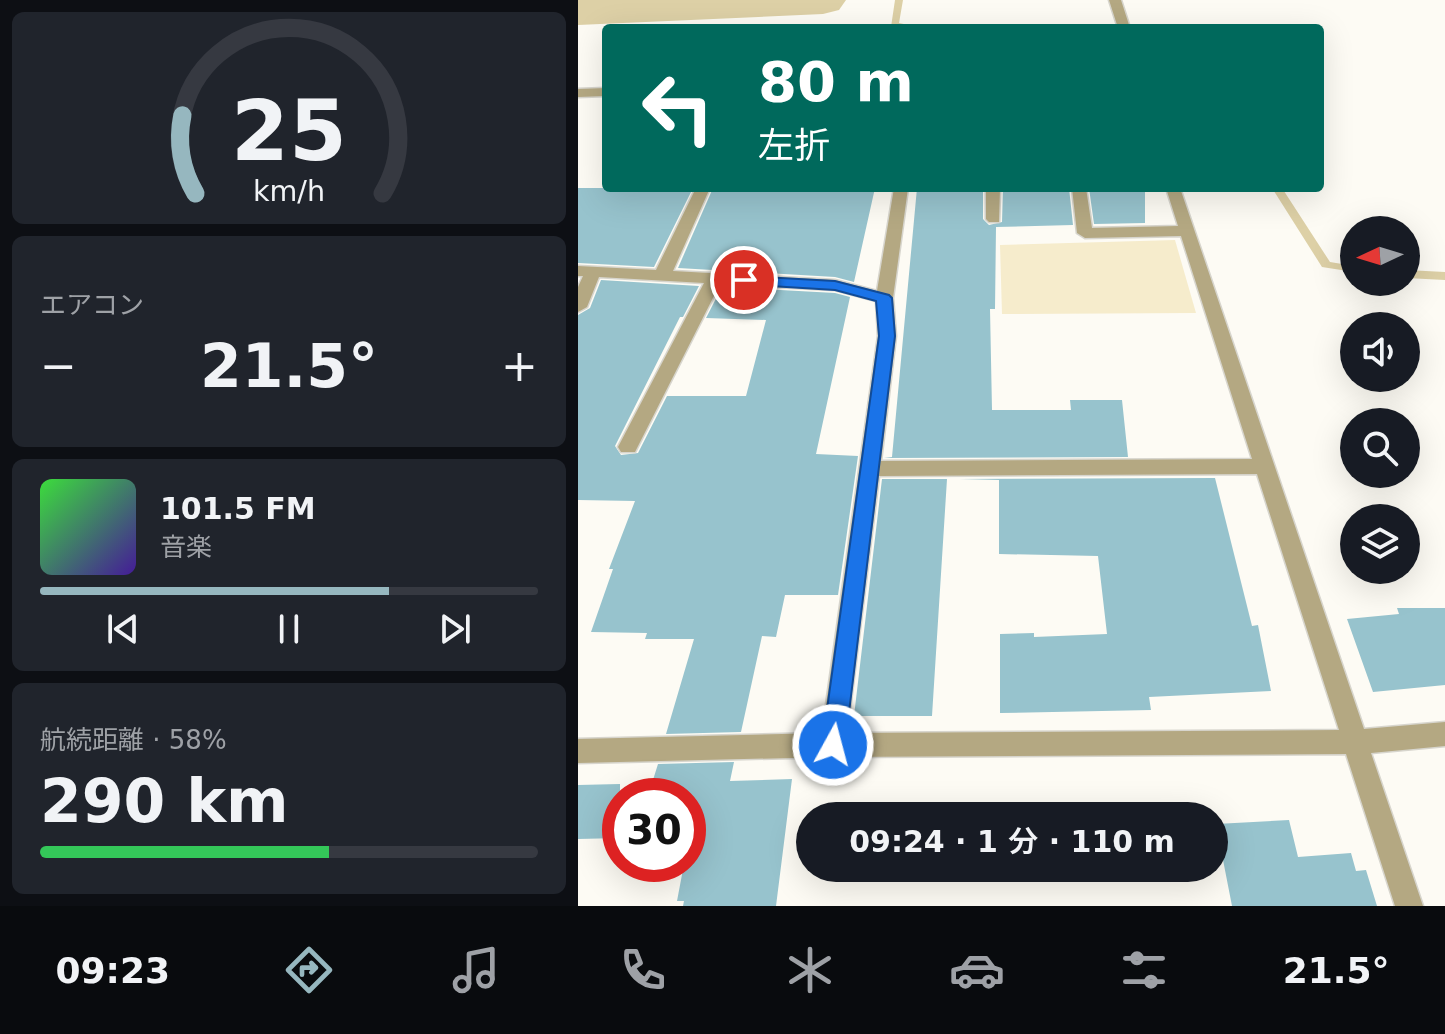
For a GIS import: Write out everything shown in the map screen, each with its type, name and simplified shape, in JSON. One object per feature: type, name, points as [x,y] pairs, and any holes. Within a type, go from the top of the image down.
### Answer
[{"type":"street","points":[[1115,0],[1123,24]]},
{"type":"street","points":[[578,93],[602,92]]},
{"type":"street","points":[[662,276],[701,192]]},
{"type":"street","points":[[833,745],[887,336],[884,298],[900,192]]},
{"type":"street","points":[[993,192],[994,219]]},
{"type":"street","points":[[1080,192],[1085,233],[1186,231]]},
{"type":"street","points":[[1174,192],[1409,906]]},
{"type":"street","points":[[578,307],[586,272],[835,285],[884,298]]},
{"type":"street","points":[[628,447],[714,279]]},
{"type":"street","points":[[869,469],[1266,466]]},
{"type":"street","points":[[578,751],[833,745],[1356,742],[1445,734]]},
{"type":"shaded area","points":[[1175,240],[1196,313],[1002,314],[1000,245]]},
{"type":"building","points":[[578,188],[602,188],[602,192],[691,192],[654,267],[578,263]]},
{"type":"building","points":[[711,192],[874,192],[854,282],[835,277],[678,268]]},
{"type":"building","points":[[917,192],[983,192],[983,219],[989,225],[1002,222],[1003,192],[1069,192],[1073,225],[996,227],[995,309],[990,309],[992,410],[1071,410],[1070,400],[1122,400],[1128,457],[884,458],[892,457]]},
{"type":"building","points":[[1090,192],[1145,192],[1145,223],[1094,224]]},
{"type":"building","points":[[601,280],[699,286],[683,317],[680,317],[615,446],[621,455],[638,453],[667,396],[746,396],[766,320],[706,318],[722,287],[835,293],[850,297],[816,454],[858,456],[838,595],[785,595],[776,637],[762,636],[741,732],[666,734],[694,639],[645,639],[647,633],[591,632],[613,569],[609,569],[635,501],[578,500],[578,315],[590,308]]},
{"type":"building","points":[[1215,478],[1252,626],[1258,625],[1271,691],[1149,697],[1151,710],[1000,713],[1000,634],[1034,633],[1034,637],[1107,634],[1098,556],[999,554],[999,480],[959,479]]},
{"type":"building","points":[[882,479],[947,479],[932,716],[854,716]]},
{"type":"building","points":[[1397,608],[1445,608],[1445,685],[1373,692],[1347,619],[1399,614]]},
{"type":"building","points":[[734,762],[730,781],[792,779],[776,906],[683,906],[684,901],[677,901],[681,882],[706,882],[706,778],[654,778],[658,764]]},
{"type":"building","points":[[602,784],[602,838],[578,839],[578,785]]},
{"type":"building","points":[[1289,820],[1298,857],[1351,853],[1356,871],[1366,870],[1377,906],[1232,906],[1227,882],[1228,823]]},
{"type":"waterway","points":[[578,11],[823,0]]},
{"type":"waterway","points":[[894,24],[899,0]]},
{"type":"waterway","points":[[1280,192],[1326,265],[1340,267]]},
{"type":"waterway","points":[[1420,275],[1445,276]]},
{"type":"route","points":[[744,280],[835,285],[884,298],[887,336],[833,745]]}]
